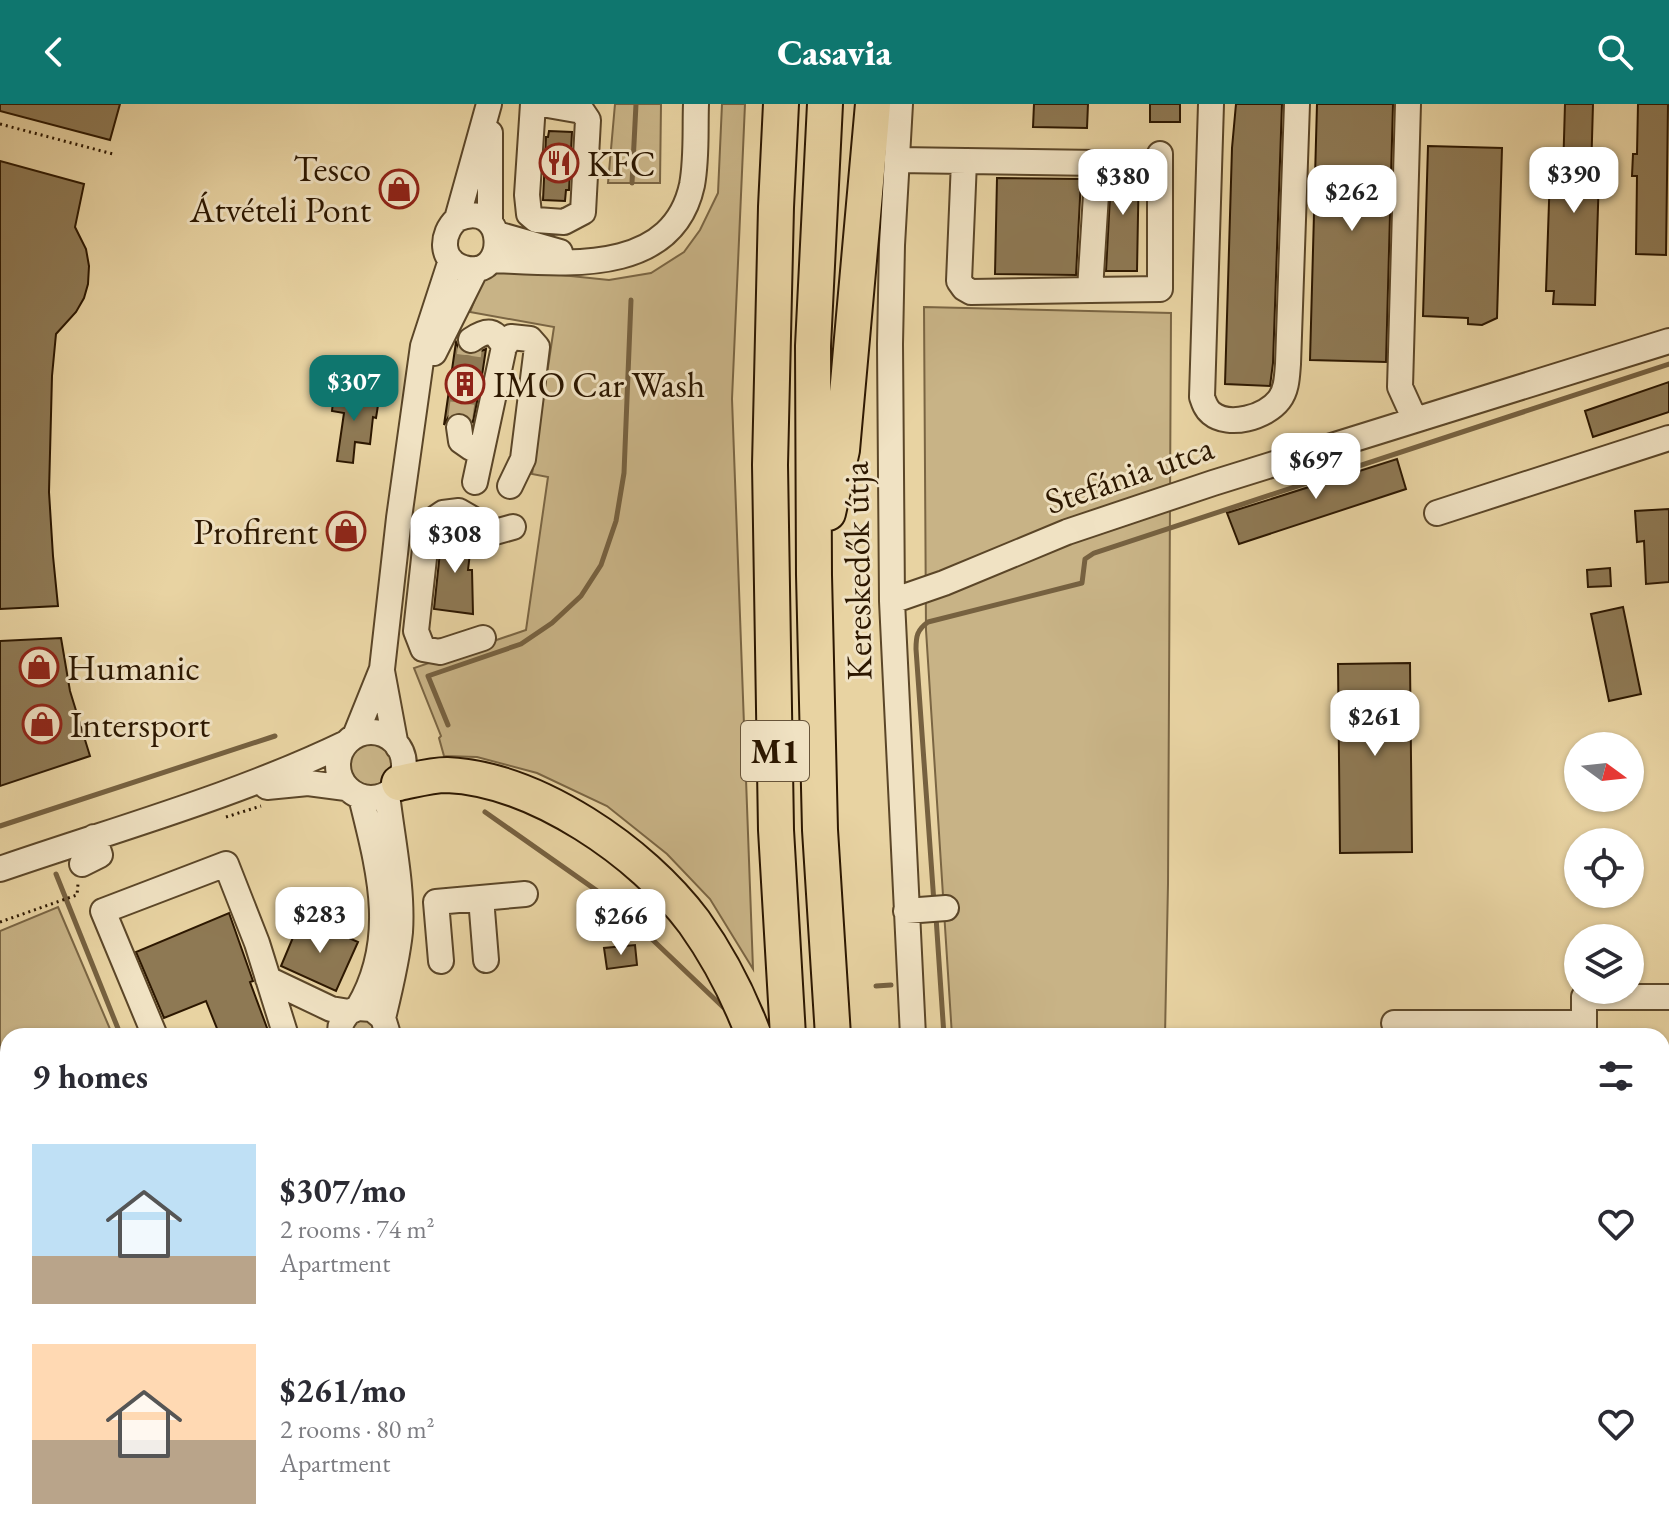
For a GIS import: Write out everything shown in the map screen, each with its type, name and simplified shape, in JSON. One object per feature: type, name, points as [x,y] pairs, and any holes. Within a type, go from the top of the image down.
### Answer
[{"type":"highway","name":"M1","points":[[781,104],[770,465],[776,830],[788,1028]]},
{"type":"highway","name":"M1","points":[[825,104],[813,346],[814,575],[820,830],[832,1028]]},
{"type":"highway","points":[[814,575],[842,450],[855,291],[883,164],[873,104]]},
{"type":"highway","points":[[393,788],[444,775],[467,778],[526,794],[587,826],[646,870],[693,921],[734,988],[751,1028]]},
{"type":"street","points":[[457,219],[490,104]]},
{"type":"street","points":[[418,387],[484,264],[496,252],[490,104]]},
{"type":"street","points":[[533,104],[527,195],[529,214],[536,220],[564,222],[583,212],[588,120],[582,111],[542,104]]},
{"type":"street","points":[[600,261],[555,251],[493,229],[482,218],[473,215],[457,219],[450,225],[444,240],[451,260],[463,268],[484,264],[600,261],[617,258],[652,244],[669,229],[681,212],[691,187],[696,104]]},
{"type":"street","name":"Kereskedők útja","points":[[900,104],[883,164],[892,245],[892,601],[925,910],[914,1028]]},
{"type":"street","points":[[1211,104],[1202,397],[1212,414],[1225,420],[1249,418],[1269,410],[1281,398],[1286,385],[1297,104]]},
{"type":"street","points":[[1408,104],[1400,387],[1415,420]]},
{"type":"street","points":[[964,161],[959,281],[964,288],[971,292],[1160,289],[1160,154]]},
{"type":"street","points":[[883,164],[964,161],[1098,163],[1090,290]]},
{"type":"street","points":[[387,1028],[400,929],[393,788],[404,765],[395,741],[382,669],[423,346],[451,260]]},
{"type":"street","points":[[471,340],[481,333],[491,332],[499,337],[504,347]]},
{"type":"street","points":[[475,482],[504,347],[511,337],[530,339],[537,347],[523,459],[510,486]]},
{"type":"street","name":"Stefánia utca","points":[[892,601],[1067,532],[1213,483],[1669,341]]},
{"type":"street","points":[[459,427],[461,441],[471,448],[482,448]]},
{"type":"street","points":[[1437,513],[1669,438]]},
{"type":"street","points":[[483,638],[440,652],[423,649],[416,631],[427,531],[430,522],[443,513],[459,511],[495,532],[513,527]]},
{"type":"street","points":[[344,1017],[373,975],[380,953],[383,914],[381,881],[354,792],[340,777],[338,765],[340,753],[351,740],[382,669]]},
{"type":"street","points":[[0,869],[237,790],[306,762],[367,732],[390,738],[398,747]]},
{"type":"street","points":[[237,790],[308,783],[374,798],[393,788]]},
{"type":"street","points":[[82,864],[100,855],[94,837]]},
{"type":"street","points":[[152,1028],[103,911],[226,864],[257,943],[283,1028]]},
{"type":"street","points":[[441,961],[436,902],[525,894]]},
{"type":"street","points":[[481,898],[486,960]]},
{"type":"street","points":[[268,979],[344,1017],[372,1009],[386,1028]]},
{"type":"street","points":[[1584,1028],[1584,997],[1669,997]]},
{"type":"street","points":[[1394,1023],[1530,1028]]},
{"type":"path","points":[[0,124],[113,154]]},
{"type":"path","points":[[0,922],[77,895]]},
{"type":"shaded area","points":[[615,104],[661,104],[660,183],[608,183]]},
{"type":"shaded area","points":[[722,104],[745,104],[732,399],[753,969],[710,899],[667,854],[607,806],[537,773],[477,757],[444,756],[441,736],[414,668],[526,630],[548,477],[532,474],[554,327],[470,312],[483,279],[504,269],[609,280],[651,273],[684,252],[700,230],[718,193]]},
{"type":"shaded area","points":[[924,307],[1171,313],[1165,1028],[951,1028],[926,630]]},
{"type":"shaded area","points":[[371,743],[386,749],[392,764],[386,779],[371,785],[356,779],[350,764],[356,749]]},
{"type":"shaded area","points":[[58,907],[110,1028],[0,1028],[0,931]]},
{"type":"shaded area","points":[[362,1019],[375,1028],[352,1028]]},
{"type":"building","points":[[0,104],[120,104],[110,140],[0,111]]},
{"type":"building","points":[[1034,104],[1088,104],[1087,128],[1033,127]]},
{"type":"building","points":[[1150,104],[1180,104],[1180,122],[1150,122]]},
{"type":"building","points":[[1236,104],[1282,104],[1270,386],[1225,384]]},
{"type":"building","points":[[1317,104],[1393,104],[1386,362],[1310,360]]},
{"type":"building","points":[[1565,104],[1593,104],[1591,174],[1599,174],[1595,305],[1553,304],[1554,291],[1546,291],[1550,173],[1563,173]]},
{"type":"building","points":[[1638,104],[1668,104],[1666,255],[1636,254],[1637,176],[1632,176],[1633,154],[1637,154]]},
{"type":"building","name":"KFC","points":[[549,131],[572,132],[569,190],[566,190],[565,201],[543,200],[546,137]]},
{"type":"building","points":[[1428,146],[1502,148],[1497,318],[1482,325],[1468,324],[1468,318],[1423,316]]},
{"type":"building","points":[[1112,160],[1139,160],[1137,271],[1106,271]]},
{"type":"building","points":[[0,161],[84,184],[75,227],[86,249],[88,284],[76,312],[56,334],[52,376],[49,492],[58,606],[0,609]]},
{"type":"building","name":"Tesco Átvételi Pont","points":[[391,176],[414,182],[408,201],[385,195]]},
{"type":"building","points":[[997,178],[1081,179],[1076,275],[995,274]]},
{"type":"building","name":"IMO Car Wash","points":[[456,342],[465,354],[472,355],[486,349],[473,422],[465,413],[458,412],[449,416],[444,425]]},
{"type":"building","points":[[1669,382],[1669,412],[1593,437],[1585,411]]},
{"type":"building","points":[[334,393],[379,399],[370,444],[355,442],[353,463],[337,461],[344,413],[332,411]]},
{"type":"building","points":[[1397,459],[1406,489],[1239,544],[1227,513]]},
{"type":"building","points":[[1669,509],[1669,582],[1646,584],[1644,541],[1637,542],[1635,511]]},
{"type":"building","points":[[442,533],[472,536],[468,570],[472,570],[473,614],[434,609]]},
{"type":"building","points":[[1610,568],[1611,586],[1588,587],[1587,570]]},
{"type":"building","points":[[1623,607],[1641,694],[1609,701],[1591,614]]},
{"type":"building","points":[[61,638],[70,691],[90,756],[0,786],[0,641]]},
{"type":"building","points":[[1410,663],[1412,852],[1340,853],[1338,664]]},
{"type":"building","points":[[229,913],[267,1028],[217,1028],[206,1001],[164,1018],[136,952]]},
{"type":"building","points":[[318,924],[358,942],[336,991],[281,966],[294,935]]},
{"type":"building","points":[[635,945],[637,965],[607,969],[604,948]]},
{"type":"waterway","points":[[632,183],[636,104]]},
{"type":"waterway","points":[[448,725],[428,676],[521,644],[552,623],[581,596],[601,565],[616,521],[624,473],[631,300]]},
{"type":"waterway","points":[[934,903],[916,649],[918,634],[928,622],[1082,583],[1085,559],[1094,553],[1669,364]]},
{"type":"waterway","points":[[0,826],[275,736]]},
{"type":"waterway","points":[[485,812],[613,902],[723,1007]]},
{"type":"waterway","points":[[56,874],[118,1028]]},
{"type":"waterway","points":[[936,917],[943,1028]]},
{"type":"waterway","points":[[876,986],[891,985]]},
{"type":"tunnel","points":[[459,427],[471,340]]},
{"type":"place","name":"KFC","points":[[559,163]]},
{"type":"place","name":"Tesco Átvételi Pont","points":[[399,189]]},
{"type":"place","name":"IMO Car Wash","points":[[465,384]]},
{"type":"place","name":"Profirent","points":[[346,531]]},
{"type":"place","name":"Humanic","points":[[39,667]]},
{"type":"place","name":"Intersport","points":[[42,724]]}]
